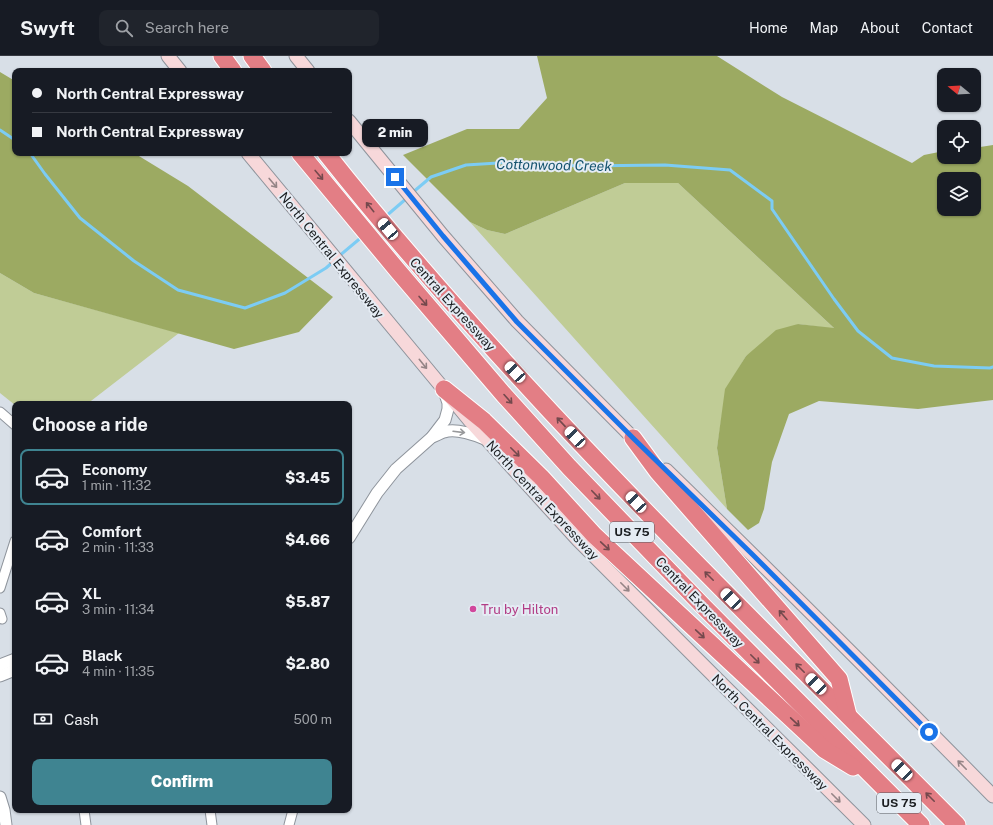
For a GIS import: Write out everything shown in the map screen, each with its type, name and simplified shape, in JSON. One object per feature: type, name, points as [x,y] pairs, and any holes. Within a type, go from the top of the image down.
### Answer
[{"type":"highway","points":[[222,56],[232,68]]},
{"type":"highway","points":[[252,56],[261,68]]},
{"type":"highway","name":"Central Expressway","points":[[302,156],[398,271],[569,467],[703,606],[921,825]]},
{"type":"highway","name":"Central Expressway","points":[[328,156],[413,259],[511,369],[636,502],[957,825]]},
{"type":"highway","points":[[444,389],[484,421],[541,477],[594,536],[825,750],[878,782]]},
{"type":"highway","points":[[633,438],[658,472],[839,679],[848,716]]},
{"type":"main road","points":[[168,56],[178,68]]},
{"type":"main road","points":[[296,56],[306,68]]},
{"type":"main road","points":[[352,125],[443,236],[517,322],[992,792]]},
{"type":"main road","name":"North Central Expressway","points":[[250,156],[487,440],[578,540],[864,825]]},
{"type":"street","points":[[352,533],[377,493],[396,469],[432,437],[445,420],[448,403],[444,389]]},
{"type":"street","points":[[0,412],[12,422]]},
{"type":"street","points":[[432,437],[446,432],[460,432],[479,436],[487,440]]},
{"type":"street","points":[[0,588],[12,550]]},
{"type":"street","points":[[0,665],[12,660]]},
{"type":"street","points":[[0,676],[12,671]]},
{"type":"street","points":[[0,797],[6,825]]},
{"type":"street","points":[[84,813],[86,825]]},
{"type":"street","points":[[210,813],[212,825]]},
{"type":"street","points":[[289,825],[292,813]]},
{"type":"green space","points":[[537,56],[717,56],[782,97],[912,163],[924,155],[937,152],[937,164],[981,164],[981,147],[993,145],[993,400],[918,409],[819,401],[789,414],[772,462],[764,509],[759,523],[748,530],[727,509],[717,448],[725,389],[746,356],[776,330],[798,324],[834,328],[678,183],[625,183],[505,234],[487,230],[470,222],[403,155],[467,129],[519,129],[547,98]]},
{"type":"green space","points":[[0,72],[12,79],[12,156],[139,156],[188,186],[333,297],[299,332],[234,349],[34,293],[0,273]]},
{"type":"green space","points":[[625,183],[678,183],[835,329],[798,324],[746,356],[726,389],[717,448],[727,509],[470,222],[487,230],[505,234]]},
{"type":"green space","points":[[0,273],[34,293],[179,333],[91,401],[12,401],[12,403],[0,393]]},
{"type":"waterway","name":"Cottonwood Creek","points":[[0,130],[12,138]]},
{"type":"waterway","name":"Cottonwood Creek","points":[[32,156],[80,218],[134,261],[178,290],[245,308],[285,293],[326,268],[334,261]]},
{"type":"waterway","name":"Cottonwood Creek","points":[[412,193],[431,177],[466,165],[516,162],[579,166],[665,165],[730,170],[772,201],[772,209],[858,331],[892,358],[934,366],[993,367]]},
{"type":"waterway","name":"Cottonwood Creek","points":[[385,217],[407,198]]},
{"type":"waterway","name":"Cottonwood Creek","points":[[338,257],[363,236]]},
{"type":"place","name":"Tru by Hilton","points":[[473,609]]},
{"type":"route","points":[[395,177],[443,236],[517,322],[752,554],[929,732]]}]
